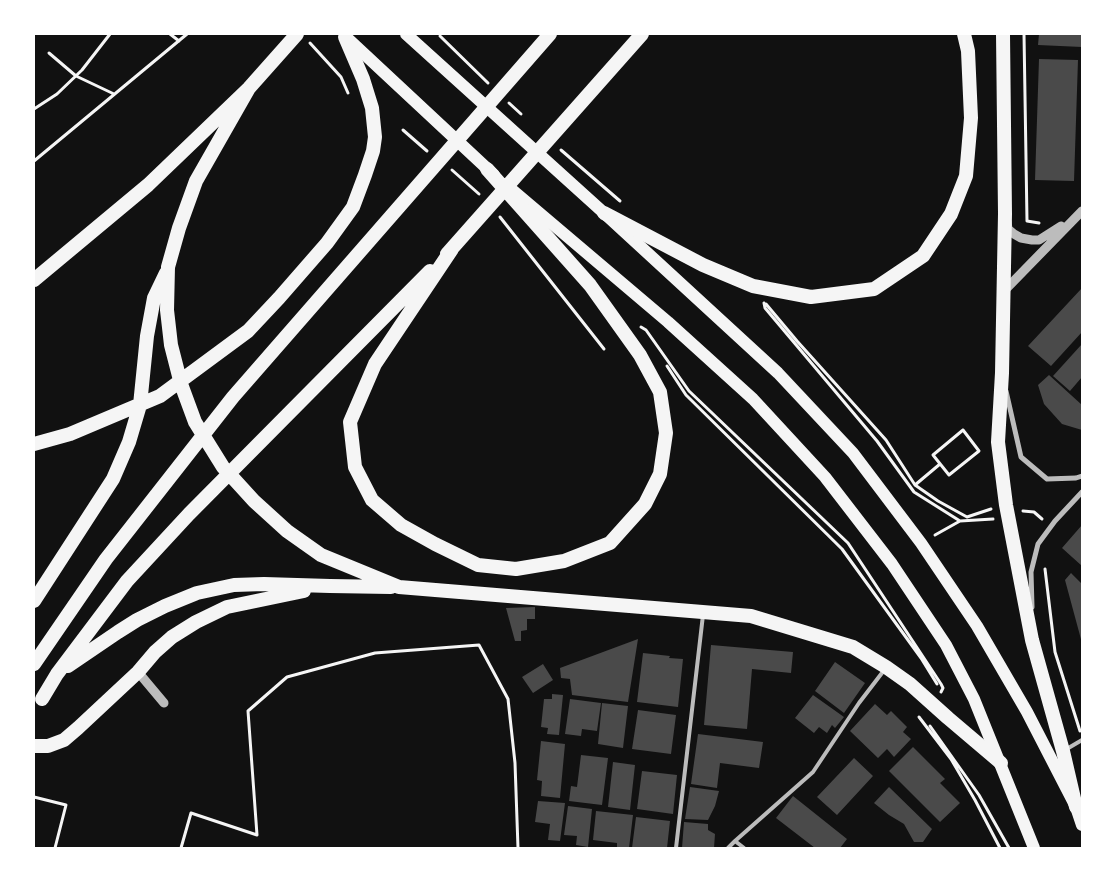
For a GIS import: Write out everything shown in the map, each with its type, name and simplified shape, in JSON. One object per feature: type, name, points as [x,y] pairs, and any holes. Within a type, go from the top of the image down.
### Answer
[{"type":"highway","points":[[34,664],[106,559],[234,397],[550,34]]},
{"type":"highway","points":[[42,699],[57,674],[127,581],[189,514],[452,249],[642,34]]},
{"type":"highway","points":[[604,212],[703,265],[753,286],[811,297],[874,290],[923,256],[951,214],[966,176],[971,118],[968,51],[964,34]]},
{"type":"highway","points":[[34,444],[70,434],[160,396],[248,330],[279,298],[326,243],[352,207],[373,151],[375,137],[372,108],[363,79],[344,35]]},
{"type":"highway","points":[[34,280],[148,185],[302,37]]},
{"type":"highway","points":[[1002,37],[1005,214],[1002,373],[998,442],[1007,507],[1032,640],[1063,751],[1076,807]]},
{"type":"highway","points":[[34,601],[113,478],[128,442],[140,405],[147,336],[154,298],[168,267],[179,228],[196,181],[249,88]]},
{"type":"highway","points":[[452,249],[375,364],[350,422],[355,467],[372,500],[401,525],[478,565],[516,569],[564,561],[610,542],[645,504],[660,474],[666,433],[660,392],[640,355],[590,285],[487,169]]},
{"type":"highway","points":[[168,267],[167,310],[172,345],[181,384],[195,422],[223,467],[254,501],[287,531],[321,555],[399,587]]},
{"type":"highway","points":[[57,674],[137,620],[165,606],[197,592],[234,586],[264,584],[399,587],[751,616],[853,647],[910,684],[1001,763]]},
{"type":"highway","points":[[34,746],[48,746],[64,740],[138,672],[172,637],[196,622],[227,607],[330,586]]},
{"type":"main road","points":[[406,34],[604,212],[778,373],[853,453],[921,543],[982,634],[1076,807],[1082,825]]},
{"type":"main road","points":[[344,35],[487,169],[668,322],[753,399],[825,477],[892,564],[946,645],[974,699],[1034,848]]},
{"type":"street","points":[[1003,292],[1082,211]]},
{"type":"street","points":[[1005,214],[1008,228],[1014,234],[1021,238],[1032,240],[1039,240],[1072,220]]},
{"type":"street","points":[[1002,373],[1021,457],[1047,479],[1082,476]]},
{"type":"street","points":[[1032,640],[1031,572],[1038,544],[1055,520],[1082,492]]},
{"type":"street","points":[[138,672],[164,703]]},
{"type":"lane","points":[[676,848],[703,612]]},
{"type":"lane","points":[[728,848],[813,772],[886,667]]},
{"type":"lane","points":[[1063,751],[1082,739]]},
{"type":"lane","points":[[735,841],[744,848]]},
{"type":"path","points":[[34,109],[57,94],[76,76],[110,34]]},
{"type":"path","points":[[170,34],[179,41]]},
{"type":"path","points":[[34,161],[187,34]]},
{"type":"path","points":[[1024,34],[1027,221],[1046,224]]},
{"type":"path","points":[[302,37],[342,77],[352,101]]},
{"type":"path","points":[[49,53],[76,76],[114,94]]},
{"type":"path","points":[[403,130],[432,154]]},
{"type":"path","points":[[447,166],[483,197]]},
{"type":"path","points":[[495,212],[604,349]]},
{"type":"path","points":[[967,517],[938,501],[915,485],[886,440],[767,307],[764,299],[765,308],[877,441],[914,492],[960,521],[995,519],[1007,507]]},
{"type":"path","points":[[938,686],[921,658],[842,549],[686,395],[640,326],[646,330],[689,391],[848,543],[941,684],[943,688],[924,718],[979,795],[1008,848]]},
{"type":"path","points":[[962,430],[979,451],[949,475],[940,464],[933,455],[962,430]]},
{"type":"path","points":[[915,485],[940,464]]},
{"type":"path","points":[[921,543],[967,517],[1007,507],[1034,512],[1050,527]]},
{"type":"path","points":[[1045,567],[1056,652],[1082,739]]},
{"type":"path","points":[[181,848],[192,813],[257,834],[248,711],[287,677],[375,653],[480,645],[508,699],[515,763],[518,848]]},
{"type":"path","points":[[919,717],[951,759],[1000,848]]},
{"type":"path","points":[[34,797],[66,805],[55,848]]},
{"type":"building","points":[[1039,34],[1082,34],[1082,47],[1038,45]]},
{"type":"building","points":[[1039,59],[1078,60],[1074,181],[1035,180]]},
{"type":"building","points":[[1082,288],[1082,332],[1051,366],[1028,346]]},
{"type":"building","points":[[1082,344],[1082,377],[1070,391],[1053,376]]},
{"type":"building","points":[[1049,375],[1082,405],[1082,430],[1062,424],[1044,404],[1038,385]]},
{"type":"building","points":[[1082,525],[1082,566],[1062,548]]},
{"type":"building","points":[[1071,573],[1082,584],[1082,643],[1065,580]]},
{"type":"building","points":[[535,607],[535,619],[527,619],[527,630],[521,631],[521,641],[515,641],[506,608]]},
{"type":"building","points":[[638,639],[628,702],[572,695],[570,679],[561,678],[560,668]]},
{"type":"building","points":[[711,645],[793,652],[791,673],[752,669],[747,729],[704,725]]},
{"type":"building","points":[[643,653],[683,659],[678,707],[637,702]]},
{"type":"building","points":[[835,662],[865,683],[844,713],[815,691]]},
{"type":"building","points":[[543,664],[553,680],[533,693],[522,677]]},
{"type":"building","points":[[552,694],[563,695],[559,735],[547,734],[548,728],[541,727],[544,699],[552,699]]},
{"type":"building","points":[[813,695],[844,717],[835,728],[832,725],[827,733],[819,727],[814,733],[795,718]]},
{"type":"building","points":[[570,699],[601,703],[597,731],[582,729],[581,736],[565,734]]},
{"type":"building","points":[[602,703],[628,706],[623,748],[598,744]]},
{"type":"building","points":[[875,704],[887,715],[891,711],[907,727],[903,732],[911,739],[894,757],[887,749],[878,758],[850,731]]},
{"type":"building","points":[[638,710],[676,715],[671,754],[632,749]]},
{"type":"building","points":[[698,734],[763,742],[759,768],[720,763],[717,788],[691,784]]},
{"type":"building","points":[[541,741],[565,744],[560,798],[541,796],[542,781],[537,780]]},
{"type":"building","points":[[913,747],[945,779],[940,783],[960,803],[940,822],[889,771]]},
{"type":"building","points":[[581,755],[608,758],[602,805],[569,801],[571,786],[577,787]]},
{"type":"building","points":[[854,758],[873,776],[837,815],[817,797]]},
{"type":"building","points":[[613,762],[635,765],[630,810],[608,807]]},
{"type":"building","points":[[642,771],[677,775],[673,814],[637,809]]},
{"type":"building","points":[[690,787],[719,791],[715,806],[708,820],[685,819]]},
{"type":"building","points":[[889,787],[932,829],[923,842],[914,842],[904,824],[874,803]]},
{"type":"building","points":[[793,796],[847,839],[840,848],[815,848],[776,818]]},
{"type":"building","points":[[538,801],[565,803],[560,841],[548,840],[550,824],[535,822]]},
{"type":"building","points":[[568,806],[592,809],[588,847],[576,845],[577,836],[564,835]]},
{"type":"building","points":[[596,811],[633,815],[629,848],[617,848],[617,843],[593,840]]},
{"type":"building","points":[[636,817],[670,821],[667,848],[632,848]]},
{"type":"building","points":[[684,822],[708,824],[708,830],[715,834],[714,848],[682,848]]}]
